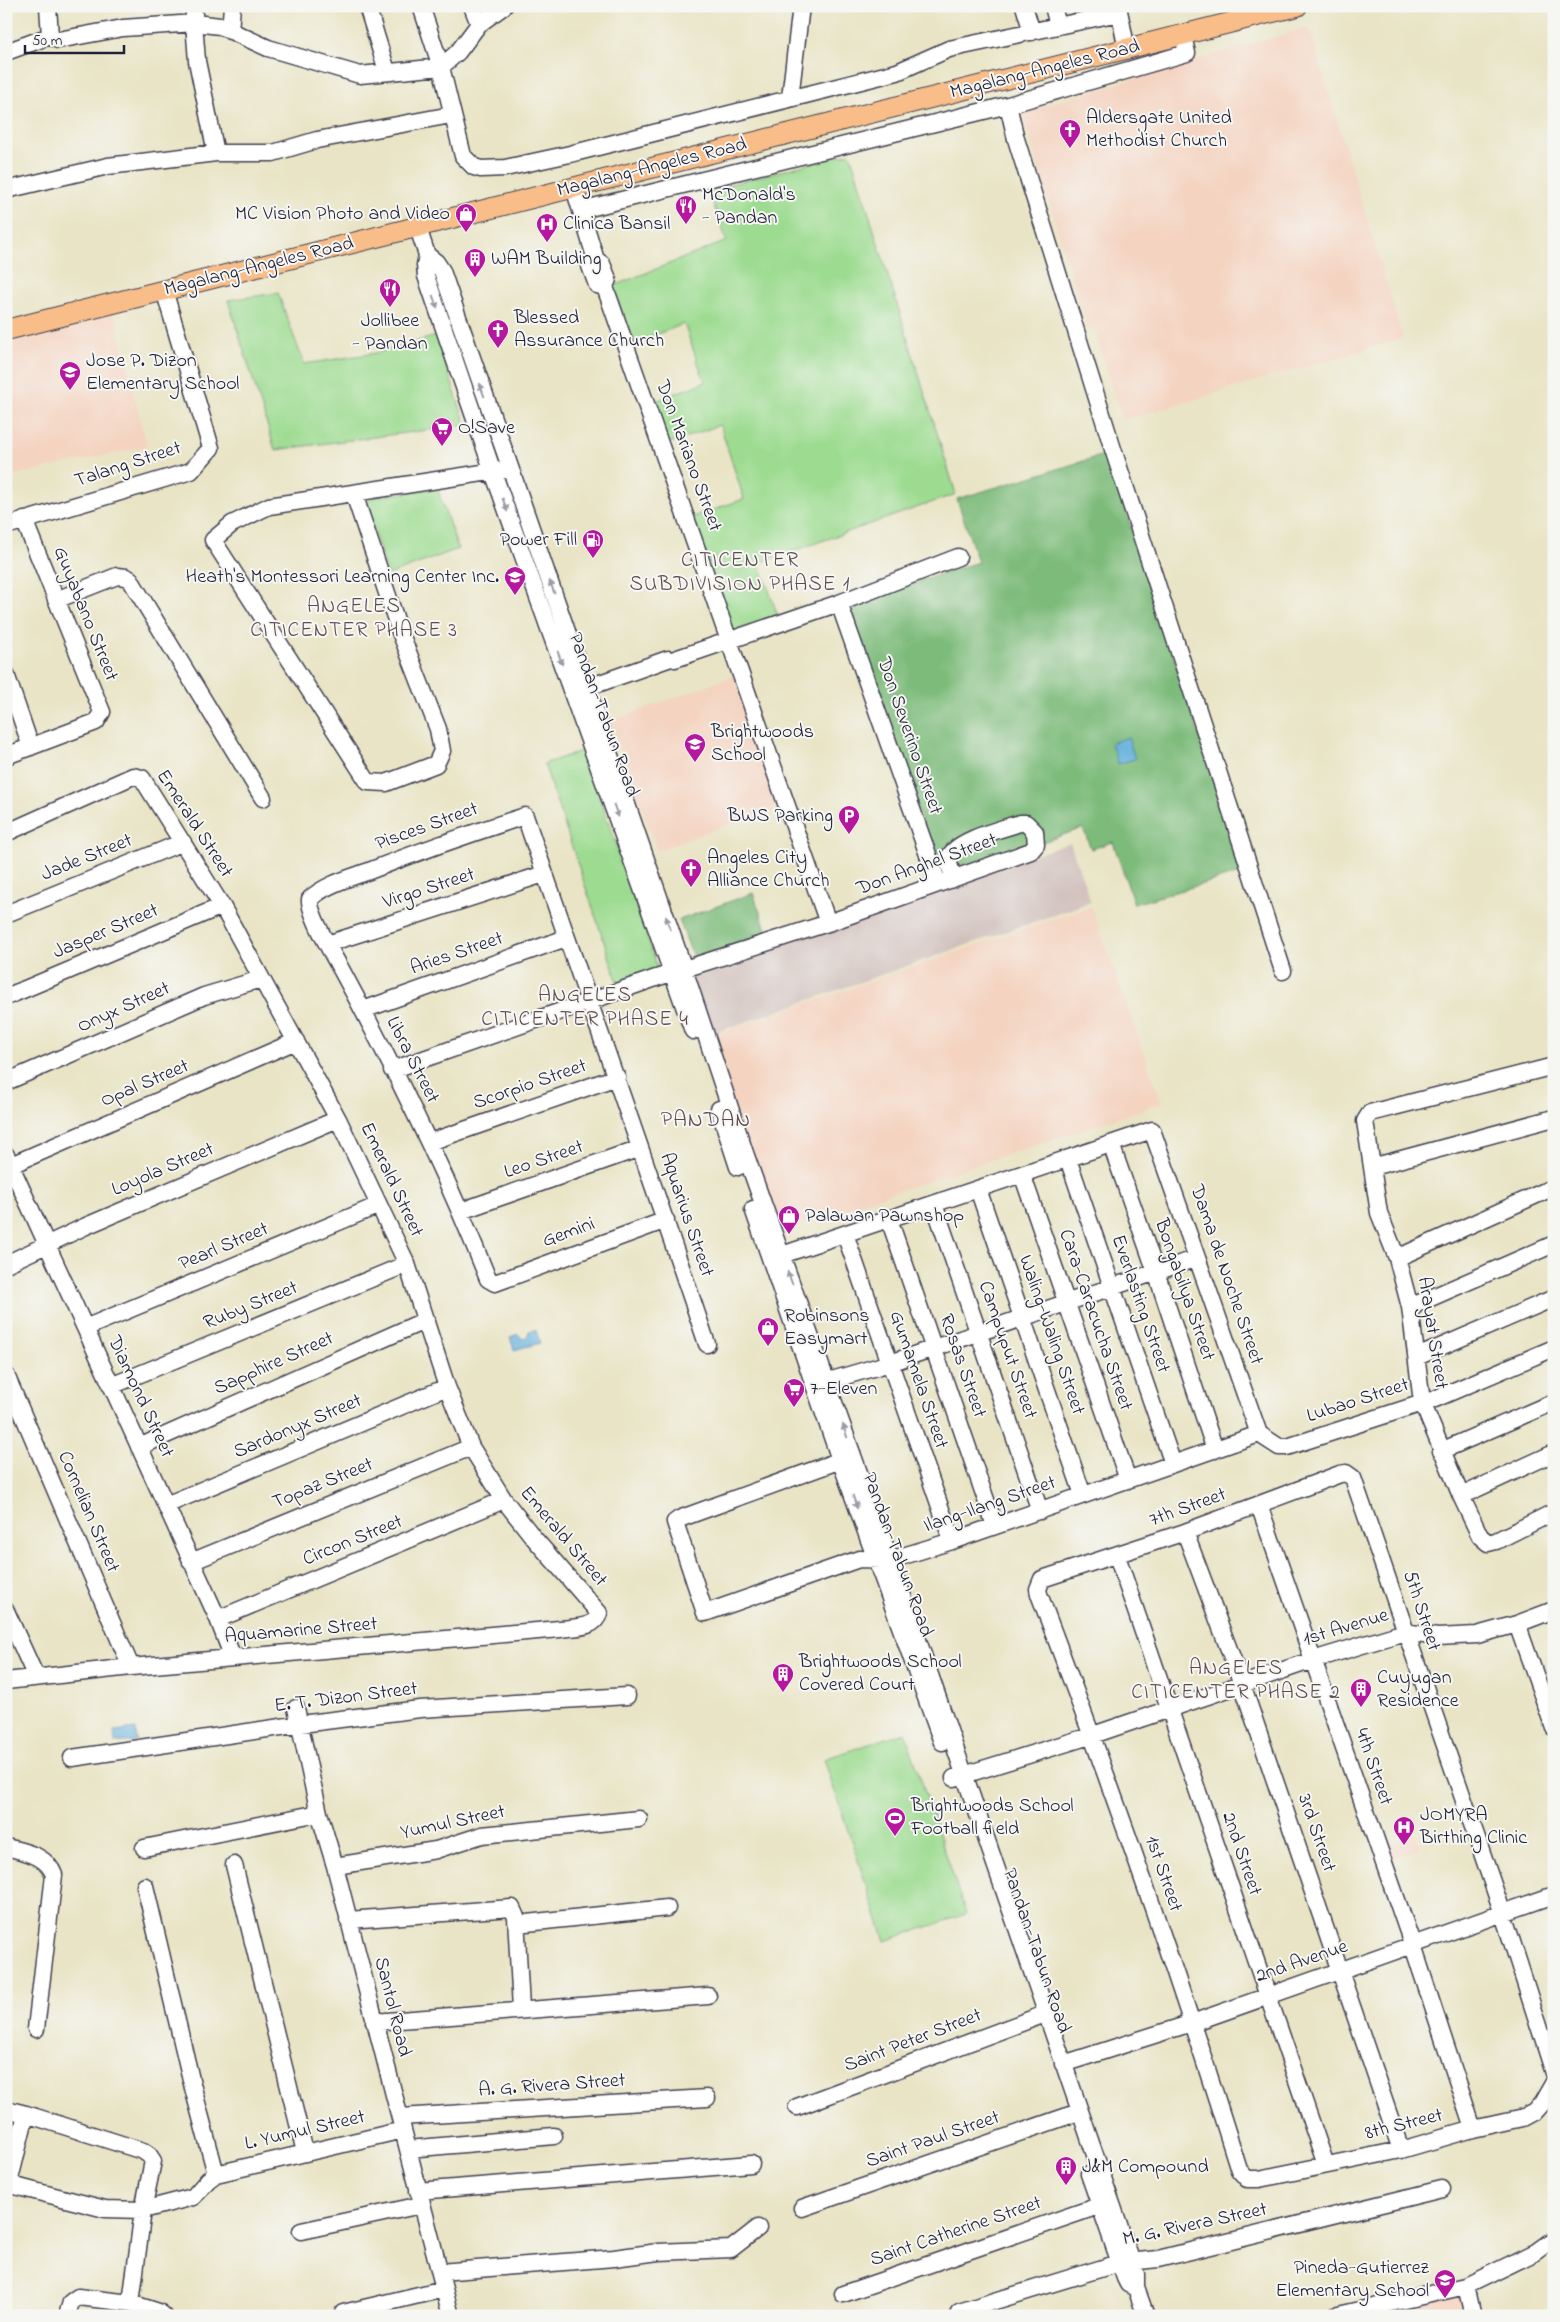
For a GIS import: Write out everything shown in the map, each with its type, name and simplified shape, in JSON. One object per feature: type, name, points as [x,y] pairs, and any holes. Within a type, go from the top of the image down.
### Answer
[{"type":"main road","name":"Magalang-Angeles Road","points":[[6,330],[1297,6]]},
{"type":"street","points":[[48,6],[50,36]]},
{"type":"street","points":[[193,6],[197,61],[216,153]]},
{"type":"street","points":[[230,31],[232,6]]},
{"type":"street","points":[[367,6],[387,71]]},
{"type":"street","points":[[422,6],[441,67],[460,150],[468,162],[481,169],[505,168],[624,141],[897,72],[949,49],[1058,26],[1118,9],[1126,50]]},
{"type":"street","points":[[472,6],[479,24]]},
{"type":"street","points":[[6,52],[50,36],[58,40],[123,28],[194,23],[220,26],[268,48],[360,75],[441,67],[458,52],[479,24],[504,6]]},
{"type":"street","points":[[790,98],[801,6]]},
{"type":"street","points":[[1024,6],[1032,32]]},
{"type":"street","points":[[1053,6],[1058,26]]},
{"type":"street","points":[[581,210],[1008,105],[1187,53],[1183,36]]},
{"type":"street","points":[[1008,105],[1016,138],[1102,416],[1282,971]]},
{"type":"street","points":[[7,190],[108,166],[216,153],[273,153],[317,140],[451,115]]},
{"type":"street","points":[[805,130],[813,152]]},
{"type":"street","points":[[696,157],[704,180]]},
{"type":"street","points":[[629,174],[634,197]]},
{"type":"street","name":"Don Mariano Street","points":[[574,188],[596,260],[602,264],[608,279],[605,287],[828,923]]},
{"type":"street","name":"Pandan-Tabun Road","points":[[418,228],[427,255],[425,265],[426,276],[586,688],[776,1257],[884,1560],[1125,2261],[1137,2277],[1136,2288],[1146,2316]]},
{"type":"street","name":"Talang Street","points":[[6,526],[191,471],[212,448],[164,290]]},
{"type":"street","points":[[354,494],[399,629],[438,729],[442,751],[436,764],[386,783],[368,782],[213,540],[232,524],[269,506],[501,470]]},
{"type":"street","name":"Pandan-Tabun Road","points":[[501,470],[679,971]]},
{"type":"street","name":"Guyabano Street","points":[[24,520],[101,708],[100,717],[96,722],[31,747]]},
{"type":"street","points":[[586,688],[839,603],[958,556]]},
{"type":"street","points":[[56,600],[117,576],[130,579],[263,798]]},
{"type":"street","name":"Don Severino Street","points":[[839,603],[946,881]]},
{"type":"street","points":[[6,674],[31,747],[6,756]]},
{"type":"street","name":"Emerald Street","points":[[6,833],[133,776],[142,778],[222,906],[338,1120],[407,1264],[447,1387],[471,1446],[504,1500],[533,1537],[599,1613],[597,1620]]},
{"type":"street","name":"Aquarius Street","points":[[525,816],[566,938],[617,1077],[707,1344]]},
{"type":"street","name":"Pisces Street","points":[[345,880],[426,848],[525,816]]},
{"type":"street","name":"Don Anghel Street","points":[[392,1070],[589,1000],[828,923],[1031,851],[1036,845],[1035,832],[1026,823],[1020,823],[964,843],[955,848],[948,859],[946,881]]},
{"type":"street","name":"Jade Street","points":[[6,914],[183,842]]},
{"type":"street","name":"Virgo Street","points":[[327,944],[544,874]]},
{"type":"street","name":"Libra Street","points":[[345,880],[310,899],[310,906],[327,944],[430,1142],[461,1211],[488,1279]]},
{"type":"street","name":"Jasper Street","points":[[6,997],[222,906]]},
{"type":"street","name":"Aries Street","points":[[363,1010],[566,938]]},
{"type":"street","name":"Onyx Street","points":[[6,1082],[204,996],[261,979]]},
{"type":"street","name":"Opal Street","points":[[9,1160],[296,1041]]},
{"type":"street","name":"Arayat Street","points":[[1554,1066],[1370,1113],[1366,1121],[1379,1213],[1397,1258],[1410,1307],[1422,1402],[1441,1450],[1480,1536],[1488,1543],[1496,1541],[1554,1512]]},
{"type":"street","name":"Scorpio Street","points":[[430,1142],[617,1077]]},
{"type":"street","points":[[1372,1167],[1554,1118]]},
{"type":"street","name":"Loyola Street","points":[[6,1264],[86,1226],[338,1120]]},
{"type":"street","name":"Dama de Noche Street","points":[[1111,1144],[1152,1130],[1259,1434]]},
{"type":"street","points":[[776,1257],[1111,1144]]},
{"type":"street","name":"Bongabilya Street","points":[[1111,1144],[1215,1450]]},
{"type":"street","name":"Leo Street","points":[[461,1211],[640,1148]]},
{"type":"street","name":"Everlasting Street","points":[[1068,1158],[1173,1464]]},
{"type":"street","name":"Diamond Street","points":[[9,1160],[218,1619],[233,1658]]},
{"type":"street","name":"Cara-Caracucha Street","points":[[1022,1174],[1128,1480]]},
{"type":"street","points":[[1397,1258],[1554,1187]]},
{"type":"street","name":"Waling-Waling Street","points":[[978,1189],[1083,1495]]},
{"type":"street","name":"Campuput Street","points":[[934,1204],[1040,1511]]},
{"type":"street","name":"Pearl Street","points":[[85,1328],[379,1205]]},
{"type":"street","name":"Rosas Street","points":[[889,1219],[995,1526]]},
{"type":"street","name":"Gemini","points":[[488,1279],[495,1283],[666,1220]]},
{"type":"street","name":"Gumamela Street","points":[[845,1234],[952,1541]]},
{"type":"street","points":[[1410,1307],[1554,1244]]},
{"type":"street","points":[[821,1383],[890,1363],[1197,1258]]},
{"type":"street","name":"Ruby Street","points":[[111,1386],[407,1264]]},
{"type":"street","points":[[1417,1357],[1554,1298]]},
{"type":"street","name":"Sapphire Street","points":[[139,1447],[426,1320]]},
{"type":"street","name":"Lubao Street","points":[[1259,1434],[1279,1447],[1287,1447],[1435,1399],[1554,1348]]},
{"type":"street","name":"Cornelian Street","points":[[6,1375],[131,1667]]},
{"type":"street","name":"Sardonyx Street","points":[[166,1505],[447,1387]]},
{"type":"street","points":[[1441,1450],[1554,1402]]},
{"type":"street","name":"Ilang-Ilang Street","points":[[847,1458],[675,1522],[705,1613],[859,1559],[884,1560],[952,1541],[1259,1434]]},
{"type":"street","name":"Topaz Street","points":[[191,1562],[471,1446]]},
{"type":"street","points":[[1461,1496],[1554,1453]]},
{"type":"street","name":"7th Street","points":[[1040,1584],[1046,1577],[1117,1556],[1340,1474],[1350,1476]]},
{"type":"street","name":"5th Street","points":[[1350,1476],[1356,1481],[1405,1632],[1503,1914],[1554,2074]]},
{"type":"street","name":"Circon Street","points":[[218,1619],[504,1500]]},
{"type":"street","name":"4th Street","points":[[1259,1505],[1413,1946],[1473,2129]]},
{"type":"street","name":"3rd Street","points":[[1185,1532],[1242,1684],[1401,2150]]},
{"type":"street","name":"2nd Street","points":[[1117,1556],[1326,2165]]},
{"type":"street","name":"1st Street","points":[[1040,1584],[1039,1594],[1093,1735],[1192,2023],[1239,2170],[1247,2179]]},
{"type":"street","name":"1st Avenue","points":[[959,1777],[1093,1735],[1314,1660],[1405,1632],[1437,1637],[1477,1635],[1518,1624],[1554,1610]]},
{"type":"street","points":[[6,1611],[36,1676]]},
{"type":"street","name":"Aquamarine Street","points":[[6,1681],[36,1676],[131,1667],[560,1629],[593,1624],[597,1620]]},
{"type":"street","points":[[1518,1624],[1554,1728]]},
{"type":"street","name":"E. T. Dizon Street","points":[[72,1758],[299,1716],[626,1696]]},
{"type":"street","name":"Santol Road","points":[[299,1716],[319,1813],[335,1866],[419,2198],[451,2316]]},
{"type":"street","points":[[144,1848],[319,1813]]},
{"type":"street","name":"Yumul Street","points":[[335,1866],[436,1850],[482,1834],[639,1819]]},
{"type":"street","points":[[6,1847],[34,1854],[51,1868],[54,1875],[36,2029]]},
{"type":"street","points":[[234,1865],[305,2152]]},
{"type":"street","points":[[26,2114],[10,2179],[11,2183],[15,2186],[105,2209],[143,2210],[193,2197],[216,2174],[193,2088],[145,1886]]},
{"type":"street","name":"2nd Avenue","points":[[1063,2064],[1192,2023],[1554,1895]]},
{"type":"street","points":[[348,1920],[512,1908],[515,1912],[517,1924],[521,2009]]},
{"type":"street","points":[[517,1924],[667,1908]]},
{"type":"street","points":[[374,2022],[521,2009],[708,1996]]},
{"type":"street","name":"Pandan-Tabun Road","points":[[1041,2016],[1063,2064],[1074,2114]]},
{"type":"street","name":"Saint Peter Street","points":[[797,2107],[1041,2016]]},
{"type":"street","name":"8th Street","points":[[1247,2179],[1259,2179],[1401,2150],[1473,2129],[1523,2118],[1534,2112],[1542,2103],[1554,2082]]},
{"type":"street","name":"A. G. Rivera Street","points":[[401,2123],[707,2098]]},
{"type":"street","points":[[6,2109],[149,2154],[153,2161],[143,2210],[131,2303]]},
{"type":"street","name":"Saint Paul Street","points":[[802,2208],[1074,2114]]},
{"type":"street","name":"L. Yumul Street","points":[[216,2174],[305,2152],[401,2123]]},
{"type":"street","points":[[408,2149],[554,2136]]},
{"type":"street","points":[[302,2231],[419,2198],[751,2164]]},
{"type":"street","name":"M. G. Rivera Street","points":[[959,2312],[1125,2261],[1158,2259],[1442,2188]]},
{"type":"street","name":"Saint Catherine Street","points":[[843,2294],[1105,2203]]},
{"type":"street","points":[[440,2272],[604,2259],[658,2252],[731,2249],[758,2228]]},
{"type":"street","points":[[1334,2316],[1386,2310],[1466,2286],[1536,2252],[1554,2239]]},
{"type":"street","points":[[1466,2286],[1473,2316]]},
{"type":"street","points":[[343,2313],[444,2289]]},
{"type":"street","points":[[67,2316],[71,2302],[78,2297],[131,2303],[159,2312],[164,2316]]},
{"type":"shaded area","points":[[1309,27],[1403,338],[1122,421],[1094,328],[1088,330],[1022,112]]},
{"type":"shaded area","name":"Jose P. Dizon Elementary School","points":[[113,309],[147,446],[10,476],[6,457],[6,336]]},
{"type":"shaded area","name":"Brightwoods School","points":[[733,676],[781,805],[657,851],[609,722]]},
{"type":"shaded area","points":[[1070,843],[1091,902],[711,1034],[690,975]]},
{"type":"shaded area","points":[[1091,906],[1162,1103],[775,1232],[710,1036]]},
{"type":"shaded area","name":"JOMYRA Birthing Clinic","points":[[1415,1834],[1421,1848],[1392,1860],[1387,1845]]},
{"type":"shaded area","name":"Pineda-Gutierrez Elementary School","points":[[1464,2290],[1469,2316],[1388,2316],[1386,2308]]},
{"type":"green space","points":[[850,153],[956,494],[759,563],[778,616],[735,631],[731,629],[692,517],[744,499],[720,425],[667,444],[653,402],[705,382],[684,324],[633,343],[613,286],[727,241],[708,190]]},
{"type":"green space","points":[[278,293],[304,364],[376,353],[436,336],[466,425],[275,450],[228,300]]},
{"type":"green space","points":[[1107,454],[1244,872],[1134,904],[1113,842],[1091,849],[1083,828],[941,877],[847,605],[978,562],[957,499]]},
{"type":"green space","points":[[437,488],[458,549],[388,575],[366,507],[367,502],[375,497]]},
{"type":"green space","points":[[584,750],[659,972],[619,986],[544,764]]},
{"type":"green space","points":[[753,893],[768,935],[698,956],[692,954],[679,920]]},
{"type":"green space","name":"Brightwoods School Football field","points":[[905,1732],[966,1914],[885,1941],[824,1759]]},
{"type":"water","points":[[1128,737],[1135,759],[1118,764],[1111,743]]},
{"type":"water","points":[[536,1330],[540,1343],[514,1350],[510,1337],[518,1334],[523,1339],[527,1338],[529,1331]]},
{"type":"water","points":[[136,1729],[137,1741],[115,1743],[114,1731]]},
{"type":"place","name":"Aldersgate United Methodist Church","points":[[1070,149]]},
{"type":"place","name":"McDonald's - Pandan","points":[[686,225]]},
{"type":"place","name":"MC Vision Photo and Video","points":[[466,233]]},
{"type":"place","name":"Clinica Bansil","points":[[547,243]]},
{"type":"place","name":"WAM Building","points":[[475,278]]},
{"type":"place","name":"Jollibee - Pandan","points":[[390,308]]},
{"type":"place","name":"Blessed Assurance Church","points":[[498,349]]},
{"type":"place","name":"Jose P. Dizon Elementary School","points":[[70,391]]},
{"type":"place","name":"O!Save","points":[[442,447]]},
{"type":"place","name":"Power Fill","points":[[593,559]]},
{"type":"place","name":"Heath's Montessori Learning Center Inc.","points":[[515,596]]},
{"type":"place","name":"Brightwoods School","points":[[695,763]]},
{"type":"place","name":"BWS Parking","points":[[849,835]]},
{"type":"place","name":"Angeles City Alliance Church","points":[[691,888]]},
{"type":"place","name":"Palawan Pawnshop","points":[[789,1235]]},
{"type":"place","name":"Robinsons Easymart","points":[[768,1347]]},
{"type":"place","name":"7-Eleven","points":[[794,1408]]},
{"type":"place","name":"Brightwoods School Covered Court","points":[[783,1693]]},
{"type":"place","name":"Cuyugan Residence","points":[[1361,1708]]},
{"type":"place","name":"Brightwoods School Football field","points":[[895,1837]]},
{"type":"place","name":"JOMYRA Birthing Clinic","points":[[1404,1846]]},
{"type":"place","name":"J&M Compound","points":[[1066,2186]]},
{"type":"place","name":"Pineda-Gutierrez Elementary School","points":[[1445,2299]]},
{"type":"district","name":"CITICENTER SUBDIVISION PHASE 1","points":[[740,573]]},
{"type":"district","name":"ANGELES CITICENTER PHASE 3","points":[[354,619]]},
{"type":"district","name":"ANGELES CITICENTER PHASE 4","points":[[585,1008]]},
{"type":"district","name":"PANDAN","points":[[706,1121]]},
{"type":"district","name":"ANGELES CITICENTER PHASE 2","points":[[1236,1681]]}]
